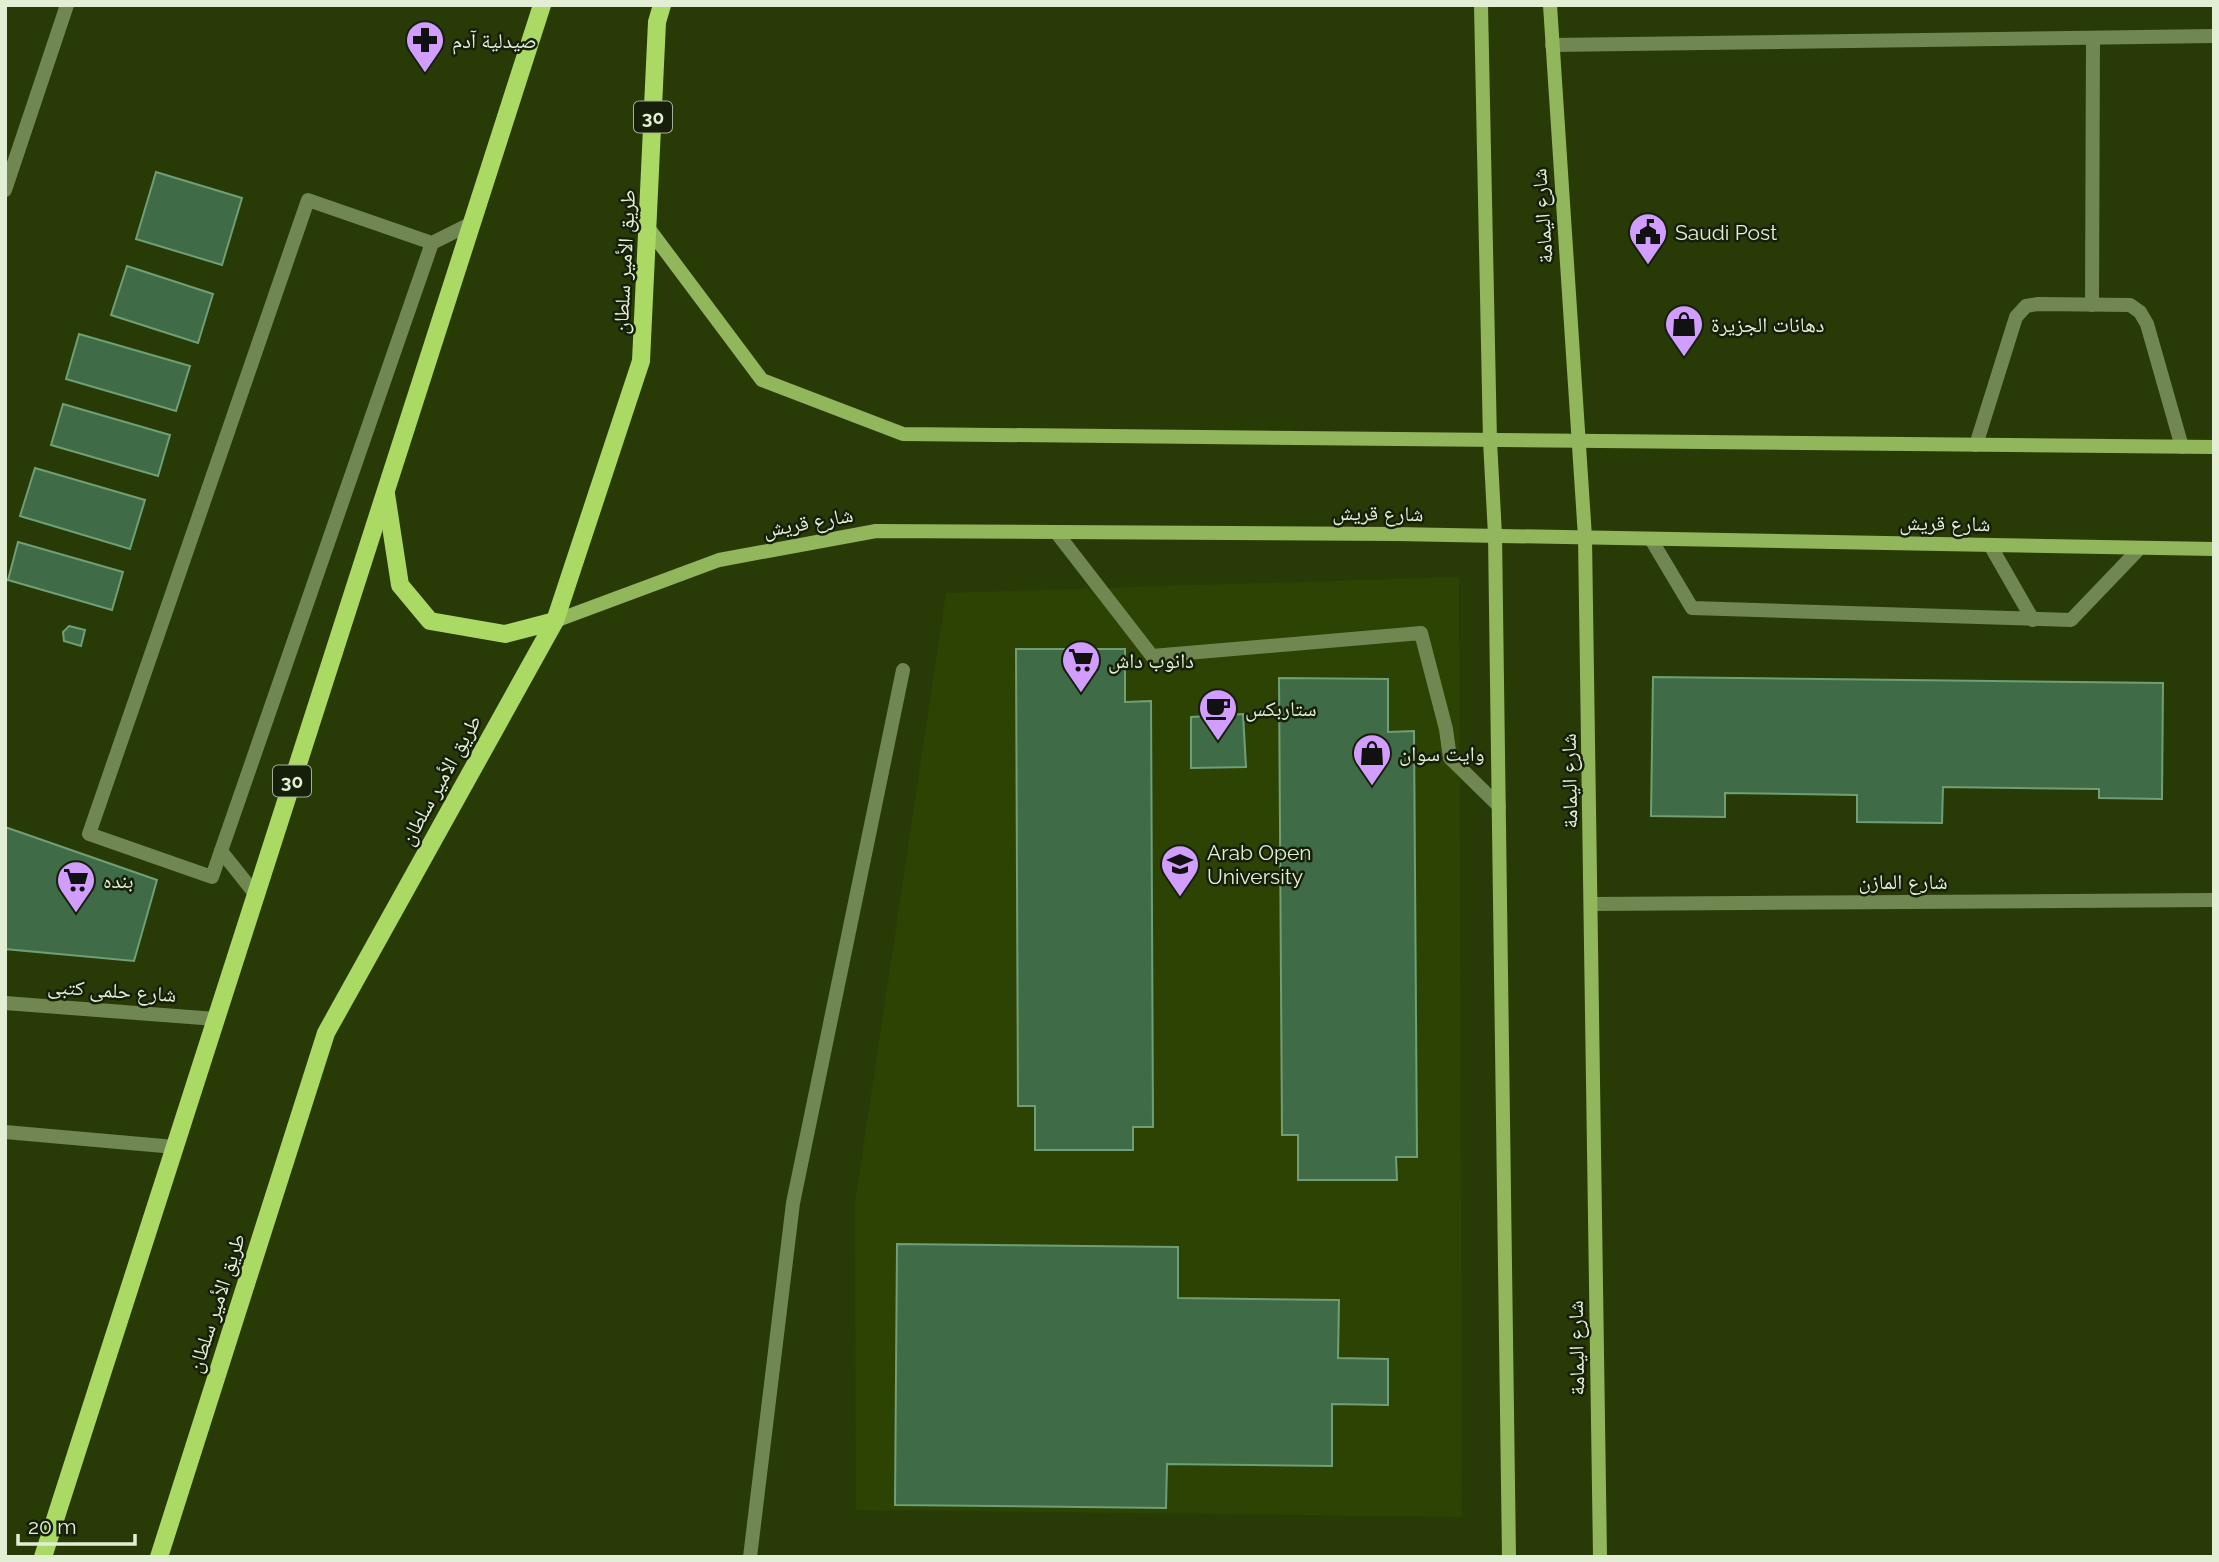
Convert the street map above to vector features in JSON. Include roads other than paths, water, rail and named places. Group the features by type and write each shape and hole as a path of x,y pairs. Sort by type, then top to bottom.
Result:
{"main road":[{"name":"30","path":"43,1557 542,5"},
{"name":"طريق الأمير سلطان","path":"159,1557 326,1033 555,621 641,361 657,22 662,5"},
{"path":"1481,5 1490,441 1495,535 1509,1557"},
{"name":"شارع اليمامة","path":"1550,5 1585,537 1593,904 1600,1557"},
{"path":"649,229 762,380 903,433 2214,447"},
{"path":"386,490 400,585 430,621 505,634 555,621"},
{"name":"شارع قريش","path":"555,621 719,560 876,531 1495,535 1652,541 2214,549"}],"street":[{"path":"5,190 67,5"},
{"path":"1552,45 2214,36"},
{"path":"2092,305 2093,38"},
{"path":"432,243 308,200 89,834 212,877 432,243 472,223"},
{"path":"1976,445 2016,317 2026,306 2038,304 2130,305 2140,312 2147,324 2182,447"},
{"path":"1056,532 1152,656 1421,633 1446,729 1450,758 1499,806"},
{"path":"1652,541 1692,608 2033,620 2071,620 2140,548"},
{"path":"1990,545 2033,620"},
{"path":"750,1557 793,1203 903,670"},
{"path":"221,850 256,895"},
{"name":"شارع المازن","path":"1593,904 2214,900"},
{"name":"شارع حلمى كتبى","path":"5,1003 216,1019"},
{"path":"5,1132 175,1147"}],"place":[{"name":"صيدلية آدم","path":"425,74"},
{"name":"Saudi Post","path":"1648,266"},
{"name":"دهانات الجزيرة","path":"1684,358"},
{"name":"دانوب داش","path":"1081,694"},
{"name":"ستاربكس","path":"1218,742"},
{"name":"وايت سوان","path":"1372,787"},
{"name":"Arab Open University","path":"1180,898"},
{"name":"بنده","path":"76,914"}]}
